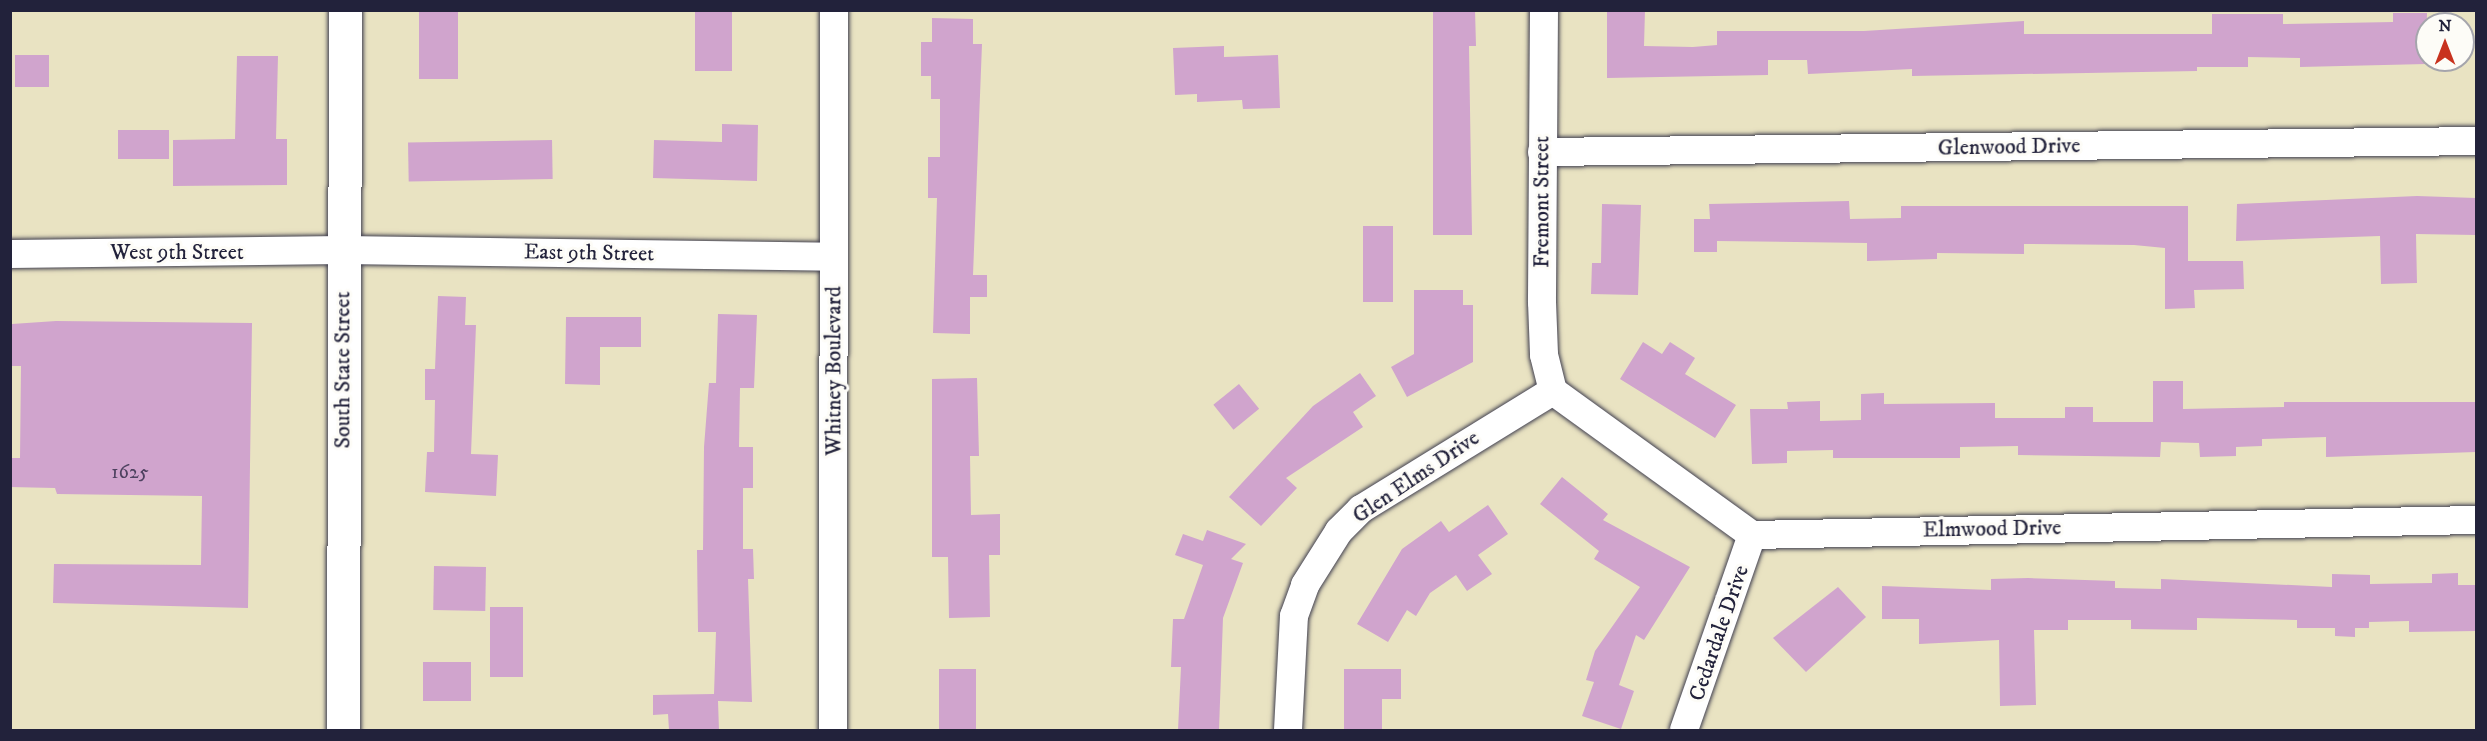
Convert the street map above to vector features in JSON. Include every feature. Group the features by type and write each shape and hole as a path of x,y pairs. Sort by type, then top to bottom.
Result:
{"main road":[{"name":"South State Street","path":"343,730 345,10"}],"street":[{"name":"Whitney Boulevard","path":"833,730 834,10"},
{"name":"Fremont Street","path":"1544,10 1542,152 1544,355 1553,392"},
{"name":"Glenwood Drive","path":"1542,152 2476,141"},
{"name":"West 9th Street","path":"10,254 343,250"},
{"name":"East 9th Street","path":"343,250 834,257"},
{"path":"1553,392 1752,535"},
{"name":"Glen Elms Drive","path":"1288,730 1294,616 1305,585 1339,531 1361,509 1553,392"},
{"name":"Elmwood Drive","path":"1752,535 2476,520"},
{"name":"Cedardale Drive","path":"1684,730 1752,535"}],"building":[{"path":"419,10 458,10 458,79 419,79"},
{"path":"695,10 732,10 732,71 695,71"},
{"path":"1433,10 1475,10 1476,46 1469,46 1472,235 1433,235"},
{"path":"1607,10 1645,10 1644,46 1693,47 1717,45 1717,31 1864,31 2024,21 2024,34 2212,34 2212,14 2283,14 2283,24 2393,22 2393,13 2415,13 2415,64 2300,67 2300,58 2248,57 2248,67 2197,67 2197,71 1912,76 1912,69 1808,74 1807,60 1768,60 1768,75 1607,78"},
{"path":"932,18 973,19 973,44 982,44 973,275 987,275 987,297 970,297 970,334 933,333 937,198 928,198 928,157 940,157 940,99 931,99 931,76 921,76 921,42 932,42"},
{"path":"1224,46 1224,57 1278,55 1280,108 1243,109 1242,100 1197,102 1197,94 1175,95 1173,48"},
{"path":"15,55 49,55 49,87 15,87"},
{"path":"237,56 278,56 276,139 287,139 287,185 173,186 173,140 235,139"},
{"path":"722,124 758,125 757,181 653,178 654,140 722,142"},
{"path":"118,130 169,130 169,159 118,159"},
{"path":"552,140 553,179 409,182 408,143"},
{"path":"2417,196 2476,198 2476,235 2416,234 2417,283 2381,284 2380,236 2236,241 2237,204"},
{"path":"1849,201 1850,219 1901,218 1901,206 2188,206 2188,261 2243,261 2244,289 2194,290 2195,308 2165,309 2165,248 2134,245 2024,244 2024,254 1937,253 1937,259 1867,261 1867,243 1717,241 1717,252 1694,252 1694,219 1710,219 1709,204"},
{"path":"1602,204 1641,205 1638,295 1591,294 1592,263 1601,263"},
{"path":"1363,226 1393,226 1393,302 1363,302"},
{"path":"1414,290 1463,290 1463,305 1473,305 1473,362 1407,397 1391,367 1414,354"},
{"path":"438,296 466,297 465,325 476,325 471,454 498,455 496,496 425,492 427,452 434,452 435,400 425,400 425,369 435,369"},
{"path":"718,314 757,315 754,388 740,388 739,447 753,447 753,488 743,488 743,549 753,549 754,579 748,579 752,702 718,701 719,730 669,730 668,714 653,715 653,695 714,694 716,632 698,632 697,550 703,550 704,447 709,383 716,383"},
{"path":"566,317 641,317 641,347 600,347 600,385 565,384"},
{"path":"56,321 252,323 248,608 53,603 54,564 201,565 202,496 57,494 55,488 10,487 10,458 20,458 21,366 12,366 12,324"},
{"path":"1643,342 1662,354 1670,342 1695,358 1685,374 1736,405 1715,438 1620,379"},
{"path":"1360,373 1376,396 1353,412 1363,427 1286,478 1297,488 1261,526 1229,497 1313,406"},
{"path":"977,378 979,456 970,456 971,515 1000,514 1000,555 989,555 990,617 949,618 948,557 932,557 932,379"},
{"path":"2153,381 2183,381 2183,409 2284,407 2284,402 2476,402 2476,452 2326,457 2326,437 2262,439 2262,446 2236,447 2236,456 2200,457 2199,443 2161,442 2160,457 2018,455 2018,446 1960,447 1960,458 1833,458 1833,450 1787,451 1787,463 1752,464 1750,409 1788,409 1787,402 1820,401 1820,421 1861,420 1861,394 1884,393 1884,404 1995,403 1995,418 2065,418 2065,407 2093,407 2093,422 2153,422"},
{"path":"1239,384 1259,409 1233,430 1213,405"},
{"path":"1562,477 1608,514 1603,520 1690,567 1644,640 1636,635 1619,685 1634,691 1621,729 1582,716 1594,682 1586,680 1595,651 1640,587 1594,559 1599,551 1540,504"},
{"path":"1488,505 1508,534 1478,555 1492,574 1467,591 1456,575 1430,593 1416,616 1407,610 1388,642 1357,624 1402,549 1441,521 1449,532"},
{"path":"1207,530 1246,544 1231,559 1243,563 1223,618 1219,730 1178,730 1181,667 1171,667 1173,619 1184,619 1203,565 1175,555 1183,534 1203,541"},
{"path":"434,566 486,567 485,611 433,610"},
{"path":"2458,573 2458,585 2476,585 2476,631 2409,632 2409,621 2369,622 2369,628 2355,628 2355,637 2335,636 2335,628 2297,628 2297,620 2197,618 2197,630 2131,629 2131,620 2068,620 2068,630 2034,630 2036,705 2000,706 1999,640 1919,644 1919,619 1882,619 1882,586 1991,590 1991,579 2028,578 2115,581 2115,588 2161,589 2161,579 2332,587 2332,574 2370,575 2370,584 2432,583 2432,574"},
{"path":"1838,587 1866,617 1806,672 1773,638"},
{"path":"490,607 523,607 523,677 490,677"},
{"path":"423,662 471,662 471,701 423,701"},
{"path":"939,669 976,669 976,730 939,730"},
{"path":"1344,669 1401,669 1401,699 1382,699 1382,730 1344,730"}]}
